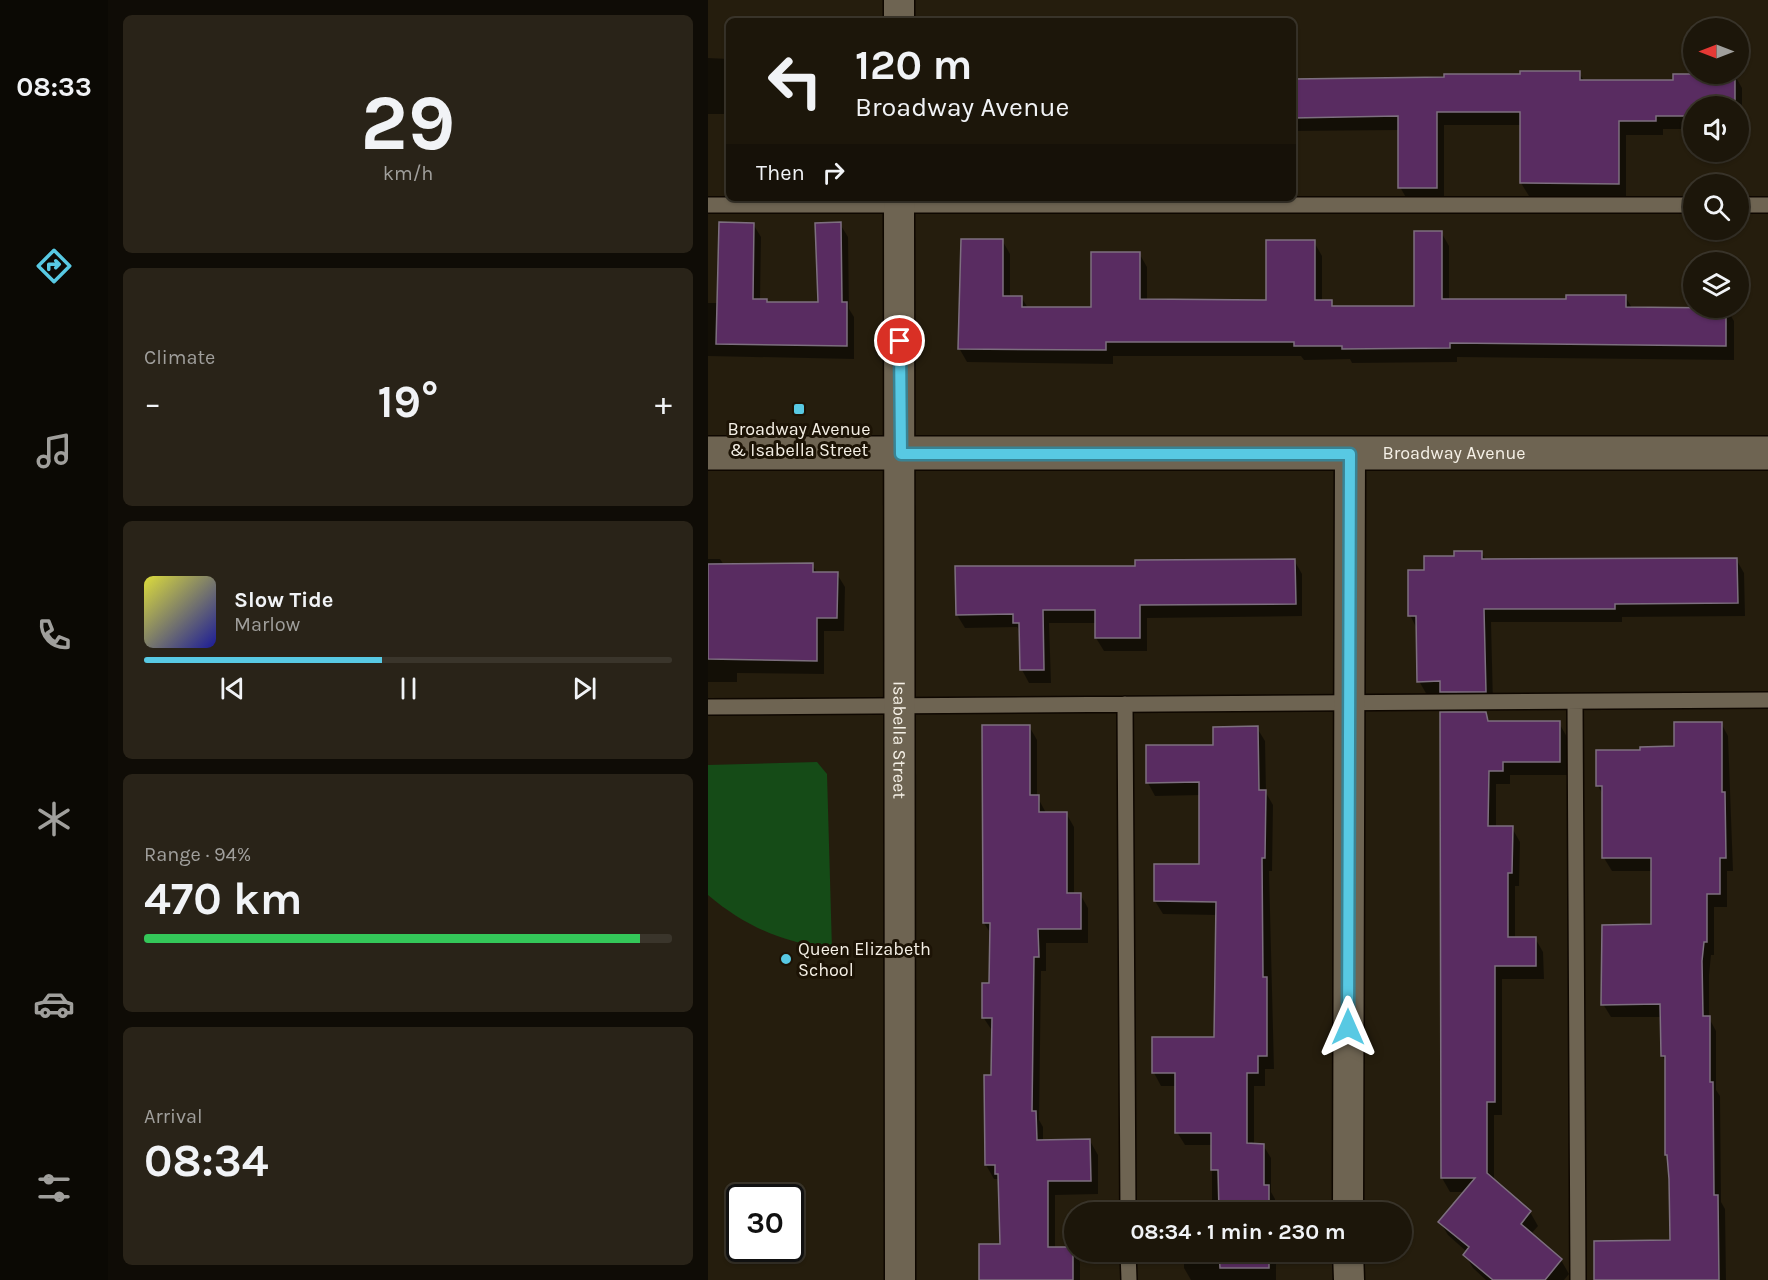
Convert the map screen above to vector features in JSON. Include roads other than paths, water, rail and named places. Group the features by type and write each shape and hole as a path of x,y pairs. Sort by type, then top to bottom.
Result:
{"street":[{"path":"899,0 899,18"},
{"name":"Isabella Street","path":"899,201 900,1280"},
{"name":"Broadway Avenue","path":"708,453 1768,453"},
{"path":"1348,1202 1347,703 1350,454"},
{"path":"1348,1262 1348,1280"}],"lane":[{"path":"708,204 899,201 1683,204"},
{"path":"1749,205 1768,205"},
{"path":"708,707 1768,700"},
{"path":"1575,702 1578,1280"},
{"path":"1125,704 1128,1202"},
{"path":"1128,1262 1128,1280"}],"place":[{"name":"Broadway Avenue & Isabella Street","path":"799,409"},
{"name":"Queen Elizabeth School","path":"786,959"}]}
